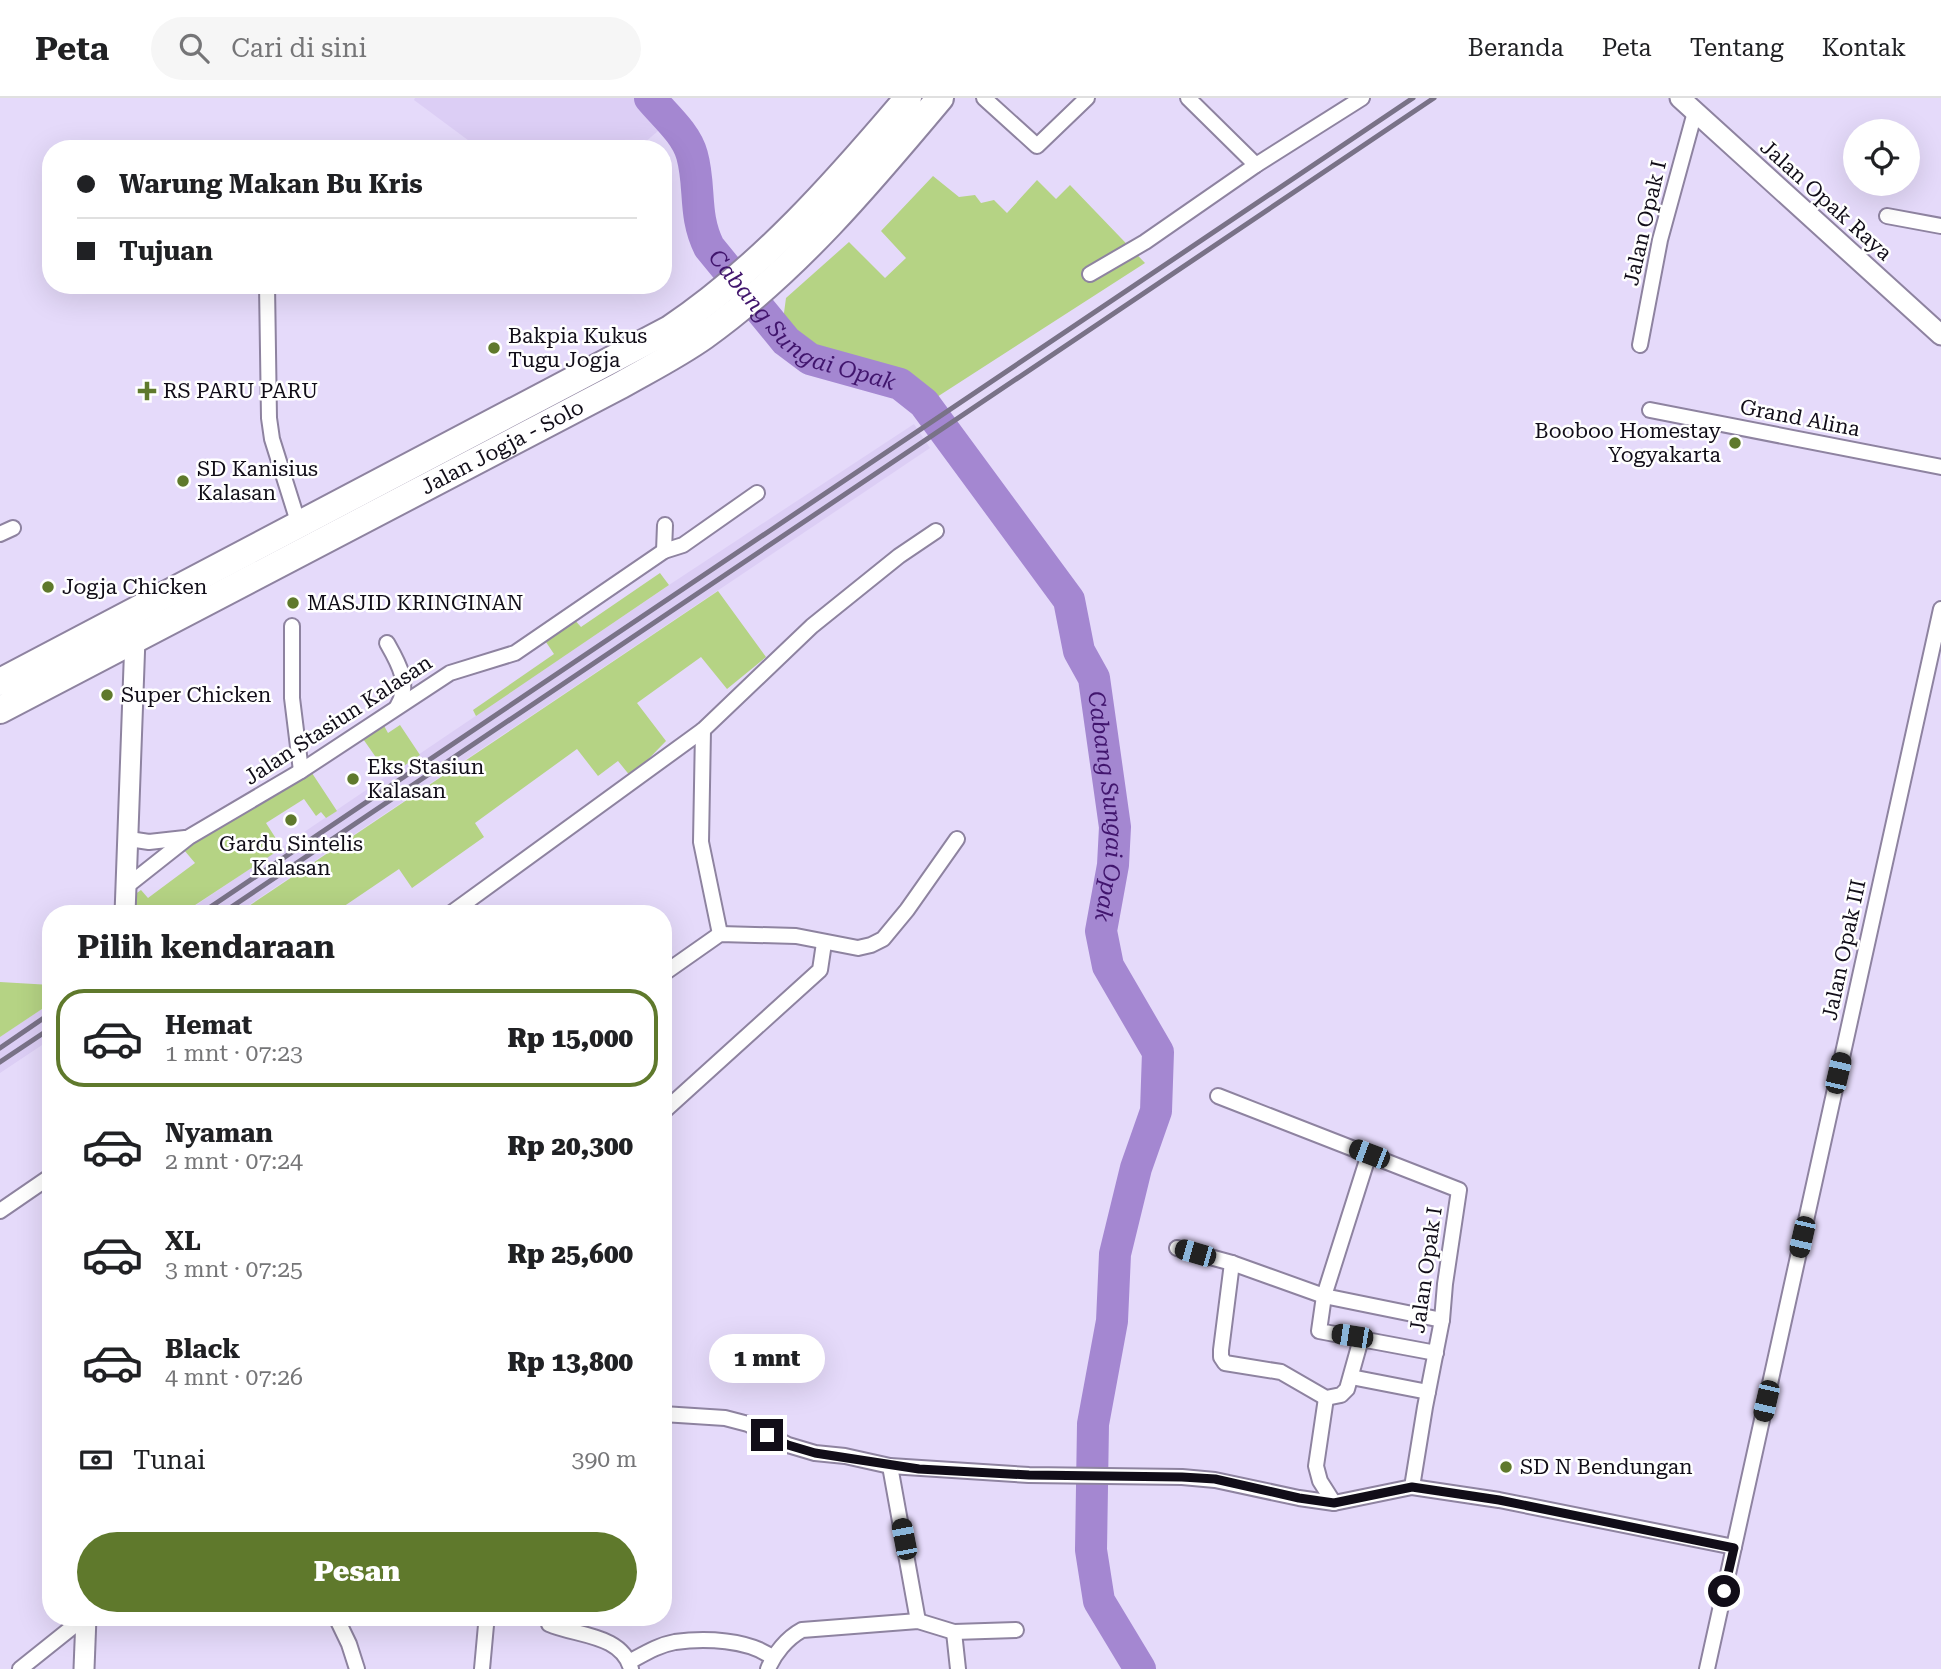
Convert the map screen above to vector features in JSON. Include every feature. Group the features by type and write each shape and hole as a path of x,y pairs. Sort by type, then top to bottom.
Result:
{"highway":[{"name":"Jalan Jogja - Solo","path":"781,256 823,197 908,98"},
{"name":"Jalan Jogja - Solo","path":"0,682 129,627 621,385 671,357 720,308 781,256 849,205 940,98"},
{"name":"Jalan Jogja - Solo","path":"0,710 129,627 299,525 657,337 720,308"}],"street":[{"path":"984,98 1037,146 1087,98"},
{"path":"1188,98 1256,164"},
{"path":"1090,274 1145,242 1256,164 1362,98"},
{"name":"Jalan Opak Raya","path":"1680,98 1941,335"},
{"name":"Jalan Opak I","path":"1640,345 1660,240 1695,112"},
{"path":"1887,216 1941,226"},
{"path":"267,294 269,418 272,439 299,525"},
{"name":"Grand Alina","path":"1650,410 1941,467"},
{"name":"Jalan Stasiun Kalasan","path":"127,886 189,837 301,771 450,673 514,653 664,551 683,545 757,493"},
{"path":"664,551 665,525"},
{"path":"462,905 703,730 812,626 899,556 936,531"},
{"name":"Jalan Opak III","path":"1707,1669 1941,609"},
{"path":"292,626 292,698 301,771"},
{"path":"126,905 129,839 129,627"},
{"path":"387,643 400,665 404,681 404,696 396,708"},
{"path":"703,730 701,842 720,934"},
{"path":"129,839 149,842 189,837"},
{"path":"672,968 720,934 796,936 858,948 871,946 883,939 907,911 957,839"},
{"path":"672,1104 820,970 824,943"},
{"name":"Jalan Opak I","path":"1218,1096 1459,1190 1442,1320 1412,1487"},
{"path":"1369,1154 1324,1296 1319,1331 1436,1353"},
{"path":"0,1212 42,1182"},
{"path":"1177,1248 1232,1263 1324,1296 1442,1320"},
{"path":"1232,1263 1221,1350 1225,1363 1281,1372 1326,1398 1345,1392 1362,1339"},
{"path":"1351,1377 1428,1392"},
{"path":"1326,1398 1316,1466 1320,1481 1334,1503"},
{"path":"672,1415 725,1418 747,1424 788,1445 815,1453 845,1456 890,1466 1088,1477 1215,1479 1334,1503 1412,1487 1499,1500 1734,1548"},
{"path":"890,1466 918,1621"},
{"path":"553,1626 614,1645 622,1651 630,1665 658,1647 675,1642 697,1641 727,1642 752,1647 771,1663 795,1634 802,1630 918,1621 954,1632 1016,1630"},
{"path":"20,1669 74,1626"},
{"path":"84,1669 85,1626"},
{"path":"340,1626 357,1669"},
{"path":"482,1669 486,1626"},
{"path":"954,1632 958,1669"}],"shaded area":[{"path":"644,98 665,125 648,140 468,140 414,100"},
{"path":"914,424 930,448 249,905 196,905 669,585"},
{"path":"42,1009 42,1045 0,1073 0,1037"}],"green space":[{"path":"933,176 959,197 975,195 981,203 994,200 1007,213 1037,180 1056,199 1070,185 1145,263 923,406 916,407 908,404 889,387 842,366 802,341 791,338 782,328 786,298 849,242 885,278 906,258 881,231"},
{"path":"660,573 669,585 476,716 473,710 554,654 544,639 573,618 581,627"},
{"path":"718,591 766,657 727,689 701,657 637,703 666,741 631,777 618,761 598,776 577,749 475,823 484,837 412,888 399,869 346,905 250,905"},
{"path":"382,722 388,733 400,725 420,755 389,776 361,736"},
{"path":"310,770 337,811 326,818 321,812 316,816 304,799 266,823 282,848 195,905 133,905 134,895 141,890 148,898 195,863 184,850"},
{"path":"0,982 42,984 42,1009 0,1037"}],"waterway":[{"name":"Cabang Sungai Opak","path":"650,98 680,132 689,147 695,167 701,224 709,247 786,341 810,359 900,384 924,403 1069,600 1079,651 1094,678 1115,827 1113,865 1101,931 1108,966 1158,1052 1156,1111 1136,1168 1115,1254 1112,1321 1093,1424 1091,1550 1099,1601 1140,1669"}],"railway":[{"path":"213,905 1413,98"},
{"path":"234,905 1434,98"},
{"path":"0,1048 42,1019"},
{"path":"0,1062 42,1034"}],"place":[{"name":"Bakpia Kukus Tugu Jogja","path":"494,348"},
{"name":"RS PARU PARU","path":"147,391"},
{"name":"Booboo Homestay Yogyakarta","path":"1735,443"},
{"name":"SD Kanisius Kalasan","path":"183,481"},
{"name":"Jogja Chicken","path":"48,587"},
{"name":"MASJID KRINGINAN","path":"293,603"},
{"name":"Super Chicken","path":"107,695"},
{"name":"Eks Stasiun Kalasan","path":"353,779"},
{"name":"Gardu Sintelis Kalasan","path":"291,820"},
{"name":"SD N Bendungan","path":"1506,1467"}],"route":[{"path":"767,1435 815,1453 919,1469 1088,1477 1215,1479 1334,1503 1396,1488 1412,1487 1499,1500 1734,1548 1724,1591"}]}
